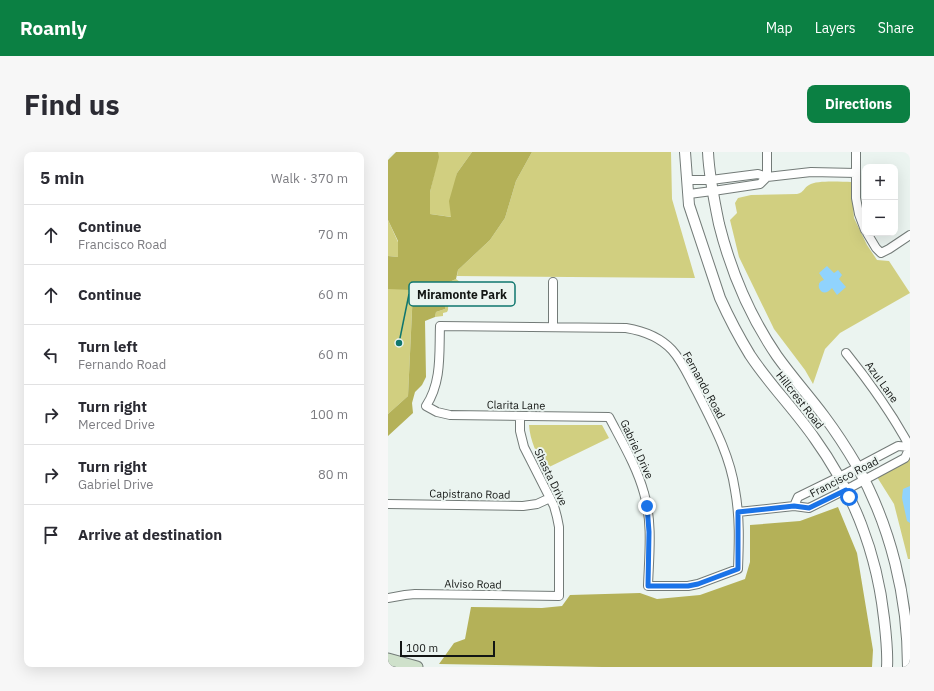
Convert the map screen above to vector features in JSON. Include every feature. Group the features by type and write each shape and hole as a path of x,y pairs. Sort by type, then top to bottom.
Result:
{"main road":[{"path":"388,659 417,667"}],"street":[{"name":"Hillcrest Road","path":"685,152 690,205 720,298 735,330 760,368 816,439 846,490 863,530 877,578 885,622 887,667"},
{"name":"Hillcrest Road","path":"708,152 712,191 716,211 727,255 739,286 753,315 777,356 844,444 858,467 881,520 897,571 906,622 908,667"},
{"path":"688,194 760,184 767,178 767,152"},
{"path":"856,152 856,198 862,222"},
{"path":"687,180 711,180 758,174 767,178 811,172 856,172"},
{"path":"869,236 881,253 910,235"},
{"path":"553,282 553,327"},
{"name":"Fernando Road","path":"426,406 435,389 438,376 440,326 621,328 632,329 653,336 669,347 683,365 722,443 732,472 738,512 738,569"},
{"name":"Azul Lane","path":"846,353 882,400 910,447"},
{"name":"Clarita Lane","path":"426,406 445,415 609,417"},
{"name":"Shasta Drive","path":"520,416 520,431 524,447 556,512 559,527 559,596"},
{"name":"Gabriel Drive","path":"609,417 638,476 645,495 649,520 648,586 688,586 698,584 738,569"},
{"name":"Francisco Road","path":"898,446 910,447 905,458 846,490 809,508 794,506 798,497 898,446"},
{"name":"Capistrano Road","path":"388,504 523,506 537,504 550,498"},
{"path":"738,512 794,506"},
{"name":"Alviso Road","path":"388,598 415,594 559,596"}],"shaded area":[{"path":"396,152 438,152 439,157 430,192 430,214 451,217 449,201 457,173 472,152 532,152 516,181 505,218 490,240 458,270 456,279 445,284 445,309 436,312 435,317 425,321 426,377 422,385 415,392 412,403 413,413 388,436 388,414 408,396 413,290 388,289 388,256 398,257 398,241 388,220 388,160"},
{"path":"438,152 472,152 457,173 452,217 430,214 430,192"},
{"path":"532,152 671,152 672,199 695,278 457,276 458,270 490,240 505,218 516,181"},
{"path":"851,182 854,218 862,236 877,260 889,261 910,293 840,333 825,349 813,384 805,370 774,329 739,257 730,220 737,213 735,203 738,198 751,195 797,194 813,183"},
{"path":"388,220 398,242 398,257 388,256"},
{"path":"456,279 460,282 449,287 447,312 443,313 443,316 435,317 436,312 445,309 445,284"},
{"path":"388,289 413,289 408,396 388,414"},
{"path":"529,425 602,425 609,438 545,469 532,442"},
{"path":"910,457 910,559 908,559 894,504 877,477"},
{"path":"838,507 857,553 873,650 872,667 602,667 439,664 454,643 465,639 471,607 542,608 562,606 570,595 640,593 657,599 700,595 745,579 750,562 750,525 800,521"}],"water":[{"path":"827,266 834,273 838,270 842,275 839,279 846,287 837,295 832,288 829,291 822,292 819,288 820,282 824,280 819,273"},
{"path":"910,486 910,523 907,521 902,498 903,489"}],"place":[{"name":"Miramonte Park","path":"399,343"}],"route":[{"path":"647,506 649,520 648,586 688,586 698,584 738,569 738,512 794,506 809,508 846,490 849,497"}]}
